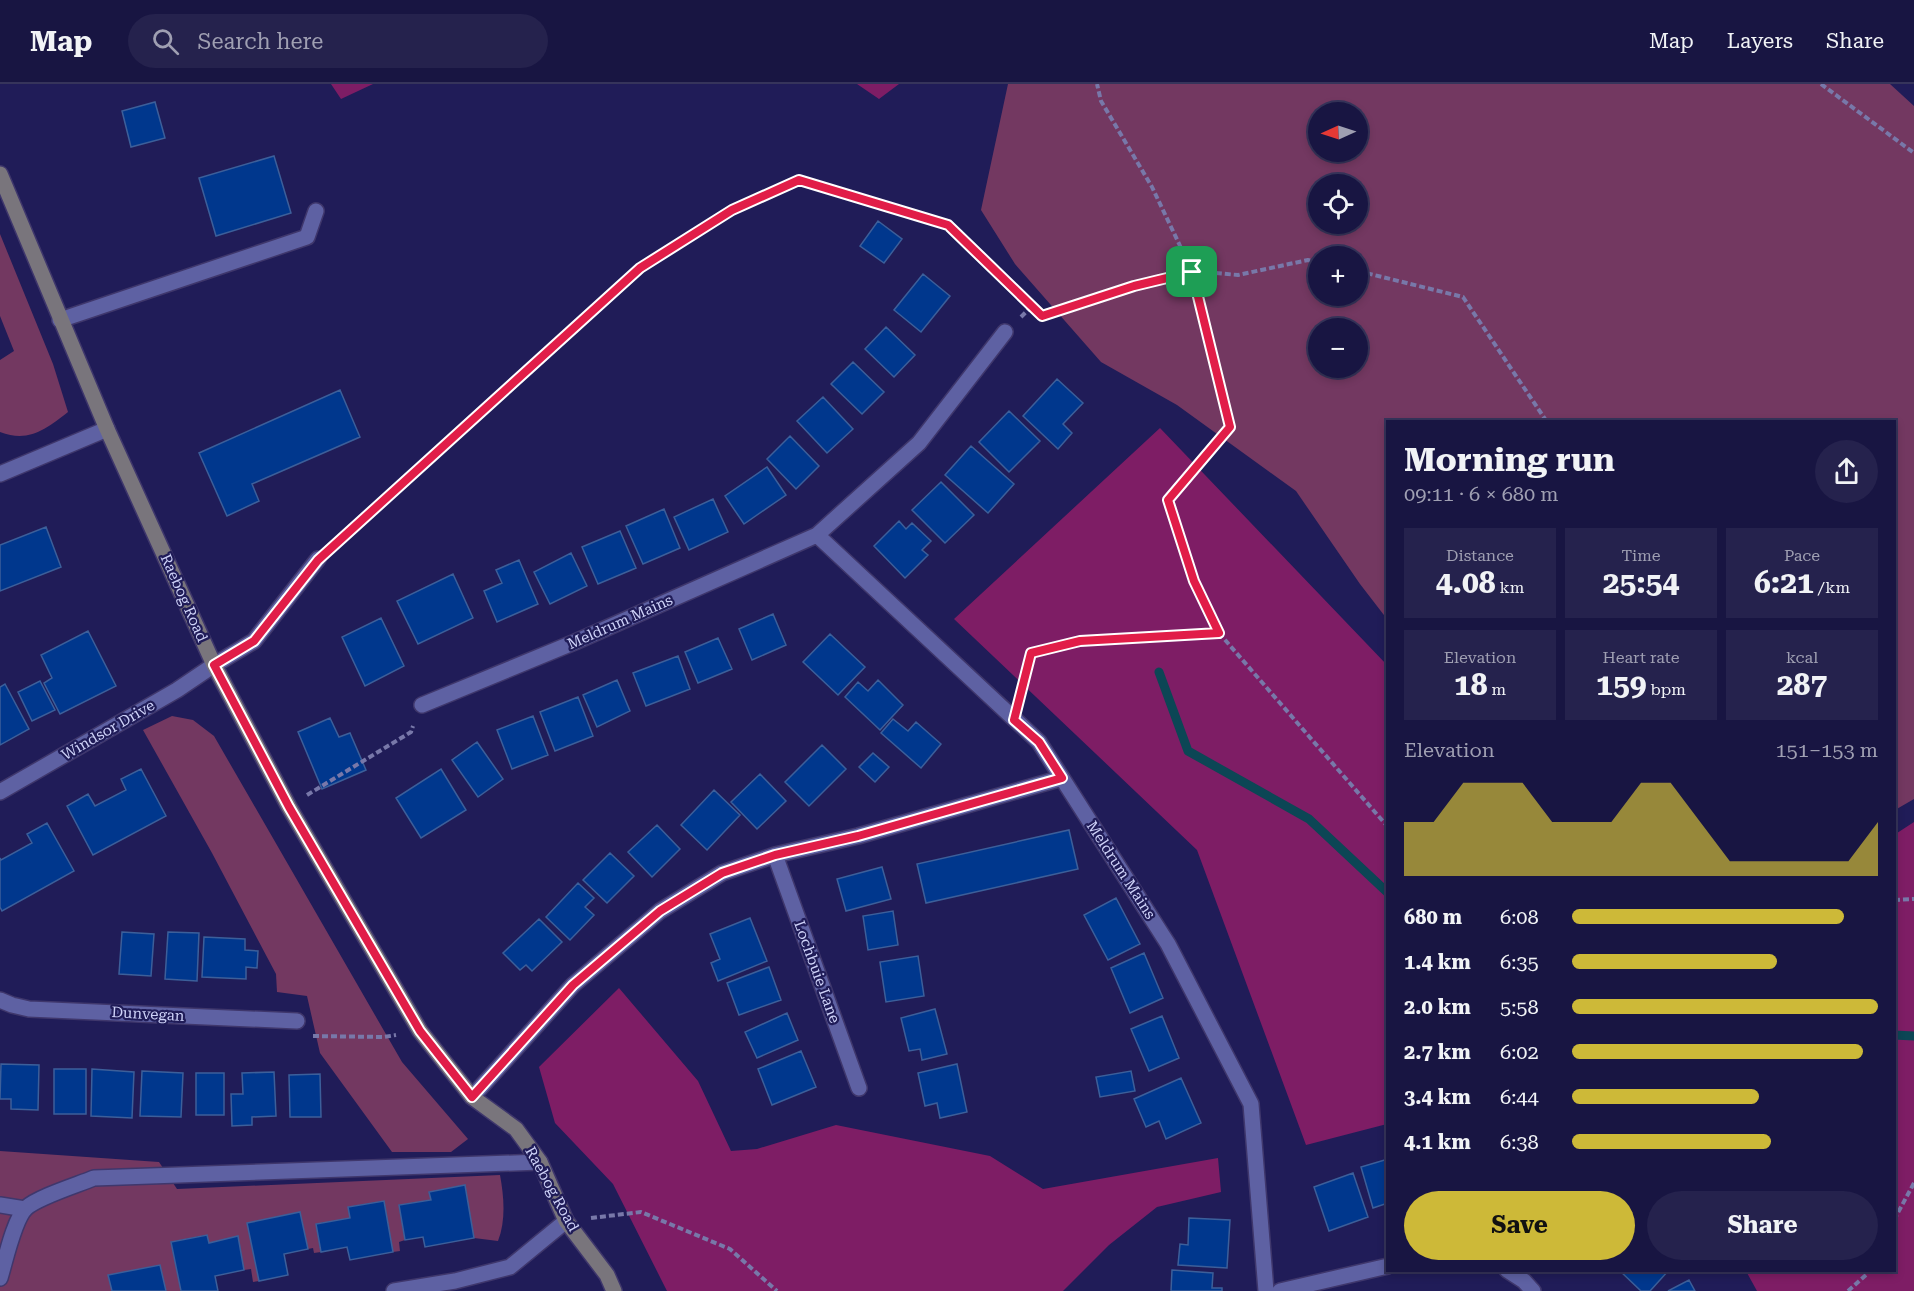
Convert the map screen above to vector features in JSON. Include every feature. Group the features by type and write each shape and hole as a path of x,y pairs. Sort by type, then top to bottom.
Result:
{"main road":[{"name":"Raebog Road","path":"0,174 107,429 214,665 289,807 420,1031 472,1097 516,1129 540,1162 566,1221 607,1275 614,1291"}],"street":[{"path":"60,320 307,237 316,211"},
{"name":"Meldrum Mains","path":"422,705 575,642 817,535 919,443 1005,332"},
{"path":"0,474 107,429"},
{"name":"Meldrum Mains","path":"817,535 1039,742 1168,944 1251,1104 1266,1291"},
{"name":"Windsor Drive","path":"0,792 177,690 254,641 318,560"},
{"path":"472,1097 573,985 660,911 722,873 775,855 858,836 1062,778"},
{"name":"Lochbuie Lane","path":"775,855 858,1088"},
{"name":"Dunvegan","path":"0,1000 29,1009 297,1022"},
{"path":"0,1278 15,1229 25,1209 42,1199 94,1178 540,1162"},
{"path":"0,1205 25,1209"},
{"path":"394,1291 455,1281 510,1267 566,1221"},
{"path":"1280,1291 1386,1266"},
{"path":"1511,1272 1533,1291"}],"path":[{"path":"1097,84 1101,100 1152,187 1192,272 1230,427 1168,500 1194,581 1219,633 1386,825"},
{"path":"1821,84 1914,153"},
{"path":"318,560 640,268 732,210 799,180 948,225 1042,316 1134,286 1192,272 1238,275 1308,260"},
{"path":"1368,274 1463,297 1546,420"},
{"path":"1014,720 1031,653 1080,641 1219,633"},
{"path":"289,807 411,732 422,705"},
{"path":"1896,900 1914,899"},
{"path":"297,1022 306,1036 384,1037 420,1031"},
{"path":"1896,1217 1914,1183"},
{"path":"566,1221 641,1212 730,1249 777,1291"},
{"path":"1848,1291 1867,1272"}],"shaded area":[{"path":"331,84 373,84 341,99"},
{"path":"857,84 899,84 879,99"},
{"path":"1008,84 1890,84 1914,106 1914,799 1896,809 1896,420 1386,420 1386,618 1296,491 1177,405 1101,362 1015,264 981,210"},
{"path":"0,234 53,364 68,412 44,429 20,436 0,432 0,360 14,351 0,316"},
{"path":"1160,428 1386,664 1386,1124 1306,1145 1197,850 954,619"},
{"path":"172,716 193,720 214,736 402,1062 468,1139 451,1152 392,1152 320,1053 307,996 277,992 276,974 143,730"},
{"path":"1914,822 1914,1291 1757,1291 1747,1272 1896,1272 1896,834"},
{"path":"619,988 698,1081 731,1151 757,1149 836,1125 990,1156 1043,1189 1218,1158 1221,1192 1157,1207 1109,1245 1063,1291 667,1291 613,1184 555,1123 539,1067"},
{"path":"0,1151 159,1162 177,1189 500,1175 503,1200 502,1225 498,1241 474,1238 464,1185 430,1192 431,1200 399,1205 405,1240 399,1242 400,1251 393,1252 384,1201 349,1207 350,1218 316,1224 321,1252 314,1253 313,1248 308,1249 300,1212 248,1223 259,1281 253,1282 251,1269 244,1270 238,1237 209,1243 206,1235 171,1242 181,1291 166,1291 160,1265 108,1276 112,1291 0,1291"}],"building":[{"path":"155,102 165,138 131,147 122,111"},
{"path":"274,156 291,213 216,236 199,178"},
{"path":"878,221 902,239 884,263 860,246"},
{"path":"923,274 950,296 921,332 894,310"},
{"path":"886,327 915,355 894,377 865,349"},
{"path":"853,362 884,392 862,414 831,384"},
{"path":"1057,379 1083,403 1063,424 1072,433 1058,449 1023,416"},
{"path":"340,390 360,437 252,484 259,501 227,516 199,453"},
{"path":"823,397 853,429 827,453 797,421"},
{"path":"1009,411 1040,441 1009,472 979,442"},
{"path":"790,436 819,466 796,489 767,459"},
{"path":"971,446 1014,484 988,513 945,475"},
{"path":"767,467 786,495 744,524 725,496"},
{"path":"941,482 974,515 945,543 912,510"},
{"path":"713,499 728,532 689,550 674,517"},
{"path":"664,509 680,548 643,564 626,526"},
{"path":"899,521 906,529 912,523 931,541 922,550 928,555 905,578 874,546"},
{"path":"46,527 61,567 0,591 0,545"},
{"path":"620,531 636,568 598,584 582,547"},
{"path":"571,553 587,586 550,604 534,572"},
{"path":"519,560 538,604 497,622 484,591 502,583 496,570"},
{"path":"453,574 473,618 418,644 397,601"},
{"path":"773,614 786,645 752,660 739,629"},
{"path":"381,618 404,666 365,686 342,637"},
{"path":"88,631 116,686 60,714 44,683 52,678 41,655"},
{"path":"830,634 865,667 838,695 803,662"},
{"path":"718,638 732,669 698,683 685,652"},
{"path":"678,656 690,689 646,706 633,673"},
{"path":"617,680 630,711 597,727 583,695"},
{"path":"878,680 903,705 880,730 845,697 858,682 868,691"},
{"path":"40,681 55,710 32,721 18,692"},
{"path":"5,684 29,729 0,745 0,687"},
{"path":"578,697 593,736 555,751 540,712"},
{"path":"533,716 548,755 512,769 497,730"},
{"path":"330,718 339,737 350,733 366,770 322,789 298,732"},
{"path":"893,719 908,731 916,722 941,744 921,768 881,733"},
{"path":"477,742 503,779 478,797 452,760"},
{"path":"822,745 846,769 809,806 785,782"},
{"path":"873,753 889,767 875,782 859,767"},
{"path":"141,769 166,816 93,855 67,806 88,794 95,806 126,790 121,779"},
{"path":"441,769 466,810 421,838 396,798"},
{"path":"760,774 786,801 757,829 731,802"},
{"path":"714,790 740,815 707,850 681,825"},
{"path":"47,823 74,871 2,911 0,907 0,858 1,860 32,843 27,834"},
{"path":"657,825 680,849 652,877 628,852"},
{"path":"1069,830 1078,869 926,903 917,864"},
{"path":"610,853 634,876 607,903 583,880"},
{"path":"882,867 891,899 846,911 837,879"},
{"path":"578,883 594,898 585,907 594,915 570,940 546,917"},
{"path":"1116,898 1140,944 1108,960 1084,915"},
{"path":"893,911 898,945 868,950 863,916"},
{"path":"750,918 767,961 718,981 711,963 720,959 710,934"},
{"path":"539,919 562,942 532,971 526,965 520,970 503,953"},
{"path":"122,932 154,934 151,976 119,974"},
{"path":"168,932 199,933 197,981 165,979"},
{"path":"204,937 245,939 245,950 258,951 257,968 246,967 246,979 202,977"},
{"path":"1144,953 1163,998 1130,1013 1111,968"},
{"path":"918,956 924,996 886,1002 880,962"},
{"path":"769,967 781,1000 739,1015 727,983"},
{"path":"935,1009 947,1054 922,1060 920,1049 909,1051 901,1018"},
{"path":"787,1013 798,1040 757,1058 745,1032"},
{"path":"1162,1016 1179,1058 1149,1071 1131,1029"},
{"path":"801,1051 816,1087 772,1105 758,1069"},
{"path":"1,1064 39,1065 38,1110 11,1109 11,1099 0,1099"},
{"path":"957,1064 967,1112 940,1118 937,1103 925,1106 918,1073"},
{"path":"54,1069 86,1069 86,1114 54,1114"},
{"path":"92,1069 134,1072 132,1118 91,1116"},
{"path":"142,1071 183,1073 181,1117 140,1116"},
{"path":"1131,1071 1135,1091 1100,1097 1096,1077"},
{"path":"274,1072 276,1116 252,1117 252,1125 232,1126 231,1094 243,1094 242,1073"},
{"path":"196,1073 224,1073 224,1115 196,1115"},
{"path":"320,1074 321,1117 290,1117 289,1075"},
{"path":"1181,1078 1201,1123 1166,1139 1159,1121 1146,1127 1134,1099"},
{"path":"1386,1160 1386,1204 1373,1208 1361,1167"},
{"path":"1353,1173 1368,1217 1329,1231 1314,1187"},
{"path":"465,1185 474,1238 425,1247 423,1237 405,1240 399,1205 431,1200 429,1192"},
{"path":"384,1201 393,1252 350,1260 347,1247 321,1252 316,1224 350,1218 348,1207"},
{"path":"300,1212 308,1249 284,1254 288,1275 259,1281 247,1223"},
{"path":"1189,1218 1230,1220 1227,1268 1178,1265 1180,1244 1188,1245"},
{"path":"207,1235 209,1243 238,1236 244,1270 215,1276 218,1291 181,1291 171,1242"},
{"path":"160,1265 166,1291 112,1291 108,1275"},
{"path":"1172,1270 1213,1273 1212,1288 1222,1288 1222,1291 1171,1291"},
{"path":"1621,1272 1667,1272 1650,1291 1641,1291"},
{"path":"1689,1280 1695,1291 1668,1291"}],"waterway":[{"path":"1159,672 1188,751 1309,819 1386,891"},
{"path":"1896,1035 1914,1036"}],"route":[{"path":"799,180 948,225 1042,316 1134,286 1192,272 1230,427 1168,500 1194,581 1219,633 1080,641 1031,653 1014,720 1039,742 1062,778 858,836 775,855 722,873 660,911 573,985 472,1097 420,1031 289,807 214,665 254,641 318,560 640,268 732,210 799,180"}]}
